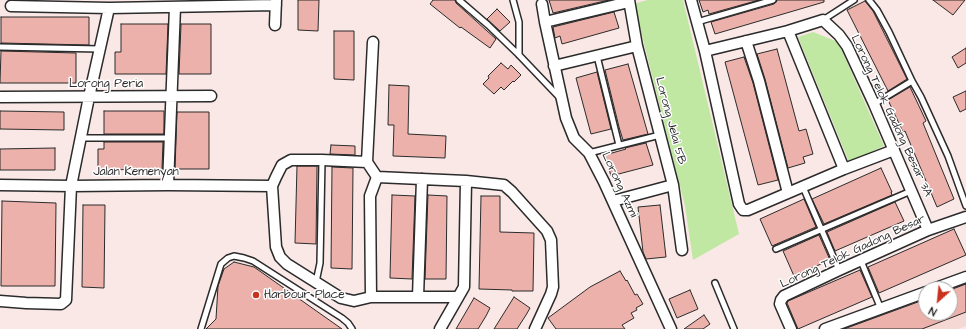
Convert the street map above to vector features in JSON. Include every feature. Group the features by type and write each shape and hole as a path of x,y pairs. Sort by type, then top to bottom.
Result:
{"street":[{"path":"691,0 705,51 739,204 743,210 748,210 844,169 894,150"},
{"path":"545,22 629,1"},
{"name":"Lorong Jelai 5B","path":"629,1 637,46 674,185 682,250"},
{"path":"11,6 109,8 172,4 276,3 275,25"},
{"path":"168,185 172,4"},
{"name":"Lorong Azmi","path":"542,4 566,118 574,138 589,153 604,182 671,329"},
{"path":"0,301 61,304 66,300 71,186 80,138 109,8"},
{"path":"705,51 824,20"},
{"name":"Lorong Telok Gadong Besar 3A","path":"824,20 839,35 847,46 874,104 928,230"},
{"path":"788,30 844,169"},
{"path":"746,41 788,193"},
{"path":"372,42 367,162 377,177"},
{"path":"554,66 637,46"},
{"name":"Lorong Peria","path":"0,98 212,96"},
{"path":"367,162 291,160 282,165 272,186 276,247 280,257 287,264 315,282 347,300 354,301 371,297 458,297"},
{"path":"377,177 466,181 504,185 512,192 547,231 551,240 553,287 535,329"},
{"path":"371,297 370,196 377,177"},
{"path":"418,297 422,179"},
{"path":"440,329 464,287 466,181"},
{"name":"Jalan Kemenyan","path":"0,185 272,186"},
{"path":"613,201 674,185"},
{"name":"Lorong Telok Gadong Besar","path":"790,329 780,304 784,296 928,230 966,217"},
{"path":"955,281 966,277"},
{"path":"825,329 845,326 881,309 918,295"}],"lane":[{"path":"459,0 519,55 562,101"},
{"path":"513,0 519,22 519,55"},
{"path":"697,22 773,0"},
{"path":"824,20 854,0"},
{"path":"869,0 877,10 889,32 921,97 948,156 966,206"},
{"path":"0,47 100,49"},
{"path":"597,56 619,145"},
{"path":"874,104 912,81"},
{"path":"589,153 660,135"},
{"path":"80,138 170,138"},
{"path":"315,282 320,263 322,160"},
{"path":"803,187 839,270"},
{"path":"776,249 911,191"},
{"path":"201,329 221,264 228,258 234,256 253,261 342,318 352,329"},
{"path":"861,261 881,309"},
{"path":"716,283 734,329"}],"shaded area":[{"path":"966,280 966,326 958,329 832,329 918,297 918,321 958,321 958,283"}],"green space":[{"path":"647,0 683,0 739,234 693,260 685,206 634,4"},
{"path":"813,32 838,42 884,146 849,162 798,37"}],"building":[{"path":"298,0 319,0 318,31 298,30"},
{"path":"433,0 455,0 456,3 496,39 490,48 461,27 460,28 430,4"},
{"path":"549,0 609,0 553,13"},
{"path":"699,0 759,0 709,14 708,10 703,12"},
{"path":"777,0 824,0 824,2 715,34 711,22 774,4"},
{"path":"933,0 965,0 953,15"},
{"path":"865,1 873,11 907,79 888,91 847,10"},
{"path":"497,9 510,22 500,31 487,19"},
{"path":"614,12 619,28 562,44 560,36 555,38 553,27"},
{"path":"1,17 89,17 89,45 1,43"},
{"path":"121,24 168,24 166,74 115,74 115,52 121,52"},
{"path":"181,24 211,24 211,74 179,74"},
{"path":"334,31 354,31 354,80 334,79"},
{"path":"966,48 966,63 958,68 952,57"},
{"path":"777,49 799,131 806,129 813,154 803,157 805,163 788,168 757,54"},
{"path":"1,51 76,53 76,83 0,83"},
{"path":"744,57 753,83 778,180 758,185 725,62"},
{"path":"501,63 508,69 511,65 521,75 504,90 501,87 494,94 483,84 489,78 488,76"},
{"path":"628,64 648,134 623,140 605,70"},
{"path":"597,72 611,129 591,134 576,78"},
{"path":"389,85 409,86 408,134 446,136 445,158 393,156 394,125 388,125"},
{"path":"910,87 926,121 923,123 954,199 937,207 905,131 903,132 888,100"},
{"path":"966,91 966,109 960,112 953,97"},
{"path":"0,111 64,112 64,130 0,129"},
{"path":"104,111 164,111 164,134 104,134"},
{"path":"177,112 209,112 209,169 175,169"},
{"path":"104,142 163,142 162,169 98,170 98,149 104,149"},
{"path":"646,143 653,165 611,176 605,155"},
{"path":"331,145 355,146 355,155 330,154"},
{"path":"55,148 55,170 0,170 0,149"},
{"path":"297,166 317,166 316,244 295,243"},
{"path":"332,167 353,168 352,269 331,268"},
{"path":"881,168 892,195 824,224 812,199"},
{"path":"392,195 415,196 412,279 390,278"},
{"path":"428,195 447,196 446,279 425,279"},
{"path":"481,196 500,196 500,232 534,233 533,291 479,289"},
{"path":"804,199 816,227 772,246 760,219"},
{"path":"2,201 56,203 55,286 1,286"},
{"path":"895,202 904,221 835,251 827,232"},
{"path":"83,205 105,205 104,288 82,287"},
{"path":"660,205 666,257 646,259 643,252 638,207"},
{"path":"954,229 966,255 879,293 868,267"},
{"path":"819,235 830,260 794,276 783,251"},
{"name":"Harbour Place","path":"234,262 254,267 342,329 206,329 216,319 218,286 224,269"},
{"path":"860,270 872,297 798,329 787,303 788,301"},
{"path":"620,271 635,295 637,294 643,304 631,313 634,318 622,325 625,329 556,329 548,318 590,287"},
{"path":"966,284 966,312 958,315 958,287"},
{"path":"690,290 698,309 677,318 669,299"},
{"path":"514,297 530,308 526,315 517,329 494,329"},
{"path":"474,298 490,308 486,316 478,329 456,329"},
{"path":"918,302 918,321 943,321 922,329 844,329"},
{"path":"704,315 710,324 703,329 684,329"}],"place":[{"name":"Harbour Place","path":"256,295"}]}
